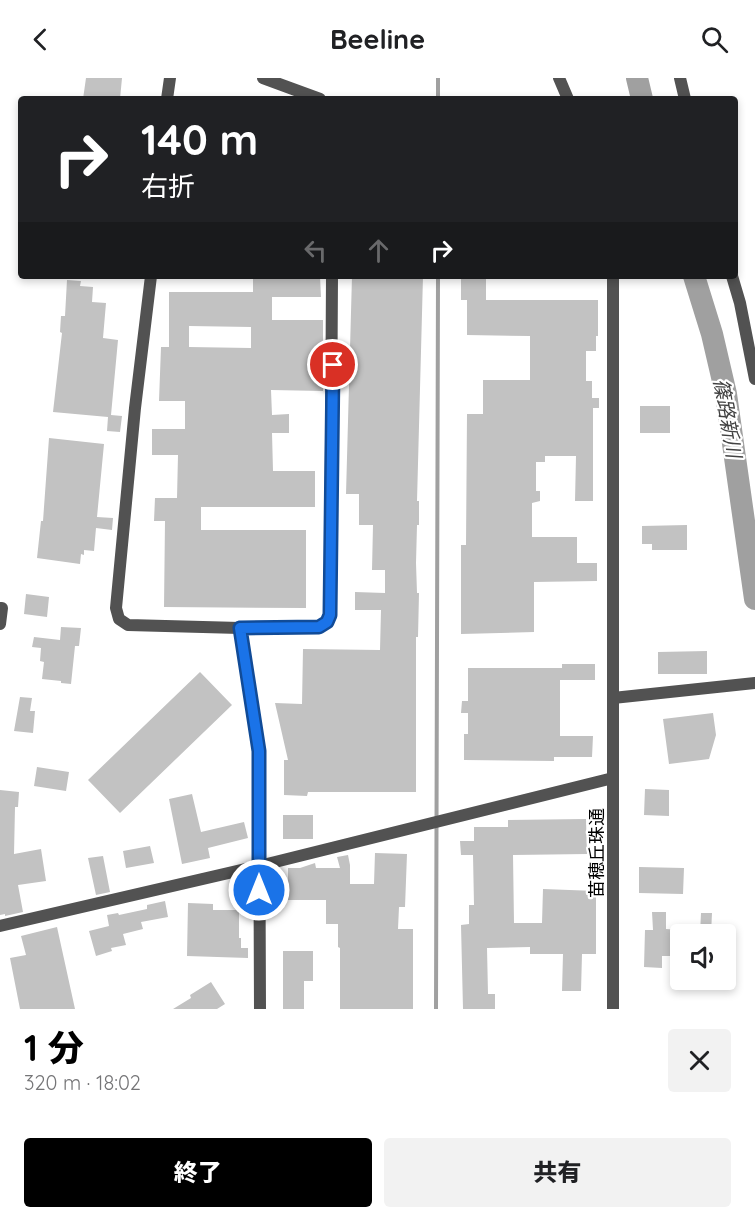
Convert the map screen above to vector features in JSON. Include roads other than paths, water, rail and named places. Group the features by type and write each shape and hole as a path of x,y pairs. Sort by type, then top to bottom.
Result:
{"street":[{"path":"168,96 170,78"},
{"path":"263,78 312,96"},
{"path":"559,78 567,96"},
{"path":"680,78 684,96"},
{"path":"151,279 133,419 116,608 119,619 128,625 240,628 319,627 327,622 330,615 332,279"},
{"name":"苗穂丘珠通","path":"613,279 613,1009"},
{"path":"733,279 755,379"},
{"path":"0,608 2,608 0,624"},
{"path":"240,628 259,751 260,1009"},
{"path":"613,698 755,683"},
{"path":"0,926 259,866 613,778"}],"waterway":[{"path":"438,78 438,96"},
{"name":"篠路新川","path":"637,78 641,96"},
{"path":"436,1009 438,279"},
{"name":"篠路新川","path":"695,279 712,334 726,394 755,599"}]}
